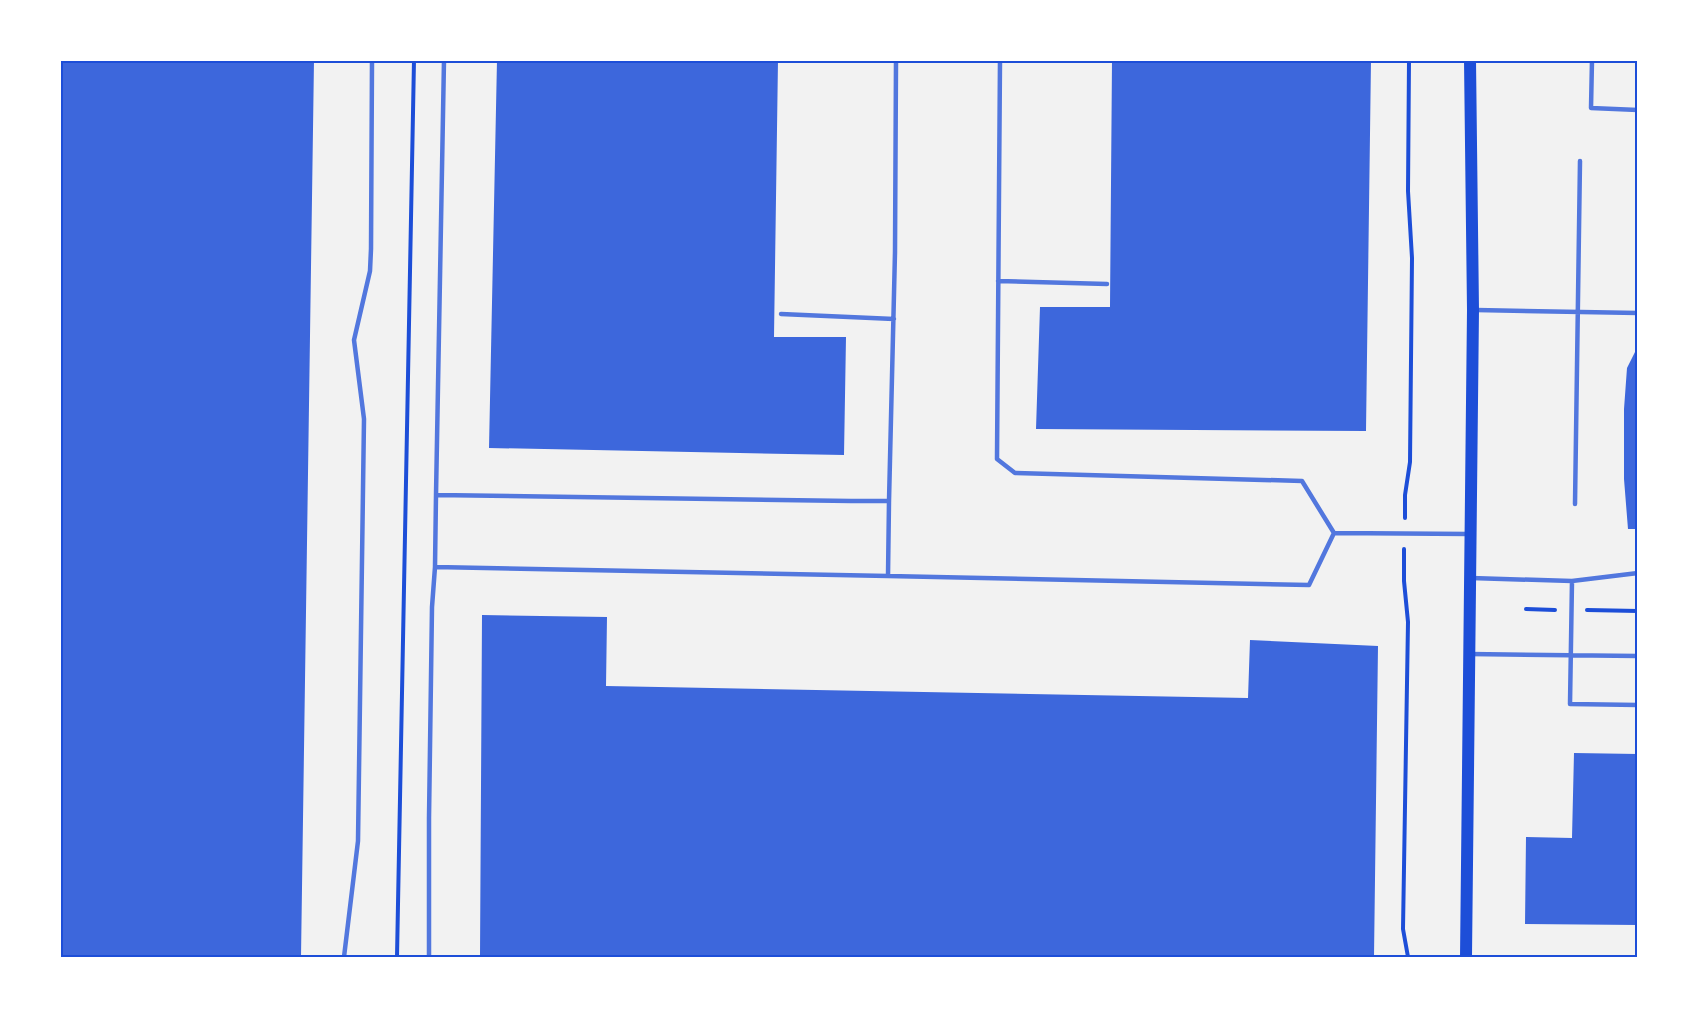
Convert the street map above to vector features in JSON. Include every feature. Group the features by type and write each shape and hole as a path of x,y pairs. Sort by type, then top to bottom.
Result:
{"main road":[{"path":"1466,957 1473,310 1470,60"}],"lane":[{"path":"344,957 358,841 364,419 354,340 370,271 372,60"},
{"path":"429,957 432,607 435,567 444,60"},
{"path":"888,576 894,319 896,60"},
{"path":"1000,60 997,459 1015,473 1302,481 1334,533"},
{"path":"1592,60 1592,108 1638,110"},
{"path":"1575,504 1580,161"},
{"path":"998,281 1107,284"},
{"path":"1473,310 1638,313"},
{"path":"781,314 894,319"},
{"path":"436,495 889,501"},
{"path":"435,567 1309,585 1334,533"},
{"path":"1334,533 1471,534"},
{"path":"1471,578 1572,581 1638,573"},
{"path":"1572,581 1570,704 1638,705"},
{"path":"1469,654 1638,656"}],"path":[{"path":"397,957 414,60"},
{"path":"1408,957 1403,929 1407,622 1404,581 1405,495 1410,462 1412,282 1408,191 1409,60"}],"building":[{"path":"60,60 314,60 301,957 60,957"},
{"path":"497,60 778,60 774,337 846,337 844,455 489,448"},
{"path":"1112,60 1371,60 1366,431 1036,429 1040,307 1110,307"},
{"path":"1638,346 1638,516 1635,516 1635,529 1628,529 1624,479 1624,409 1627,368"},
{"path":"482,615 607,617 606,686 1248,698 1250,640 1378,646 1374,957 480,956"},
{"path":"1574,753 1638,754 1638,925 1525,924 1526,837 1572,838"}]}
